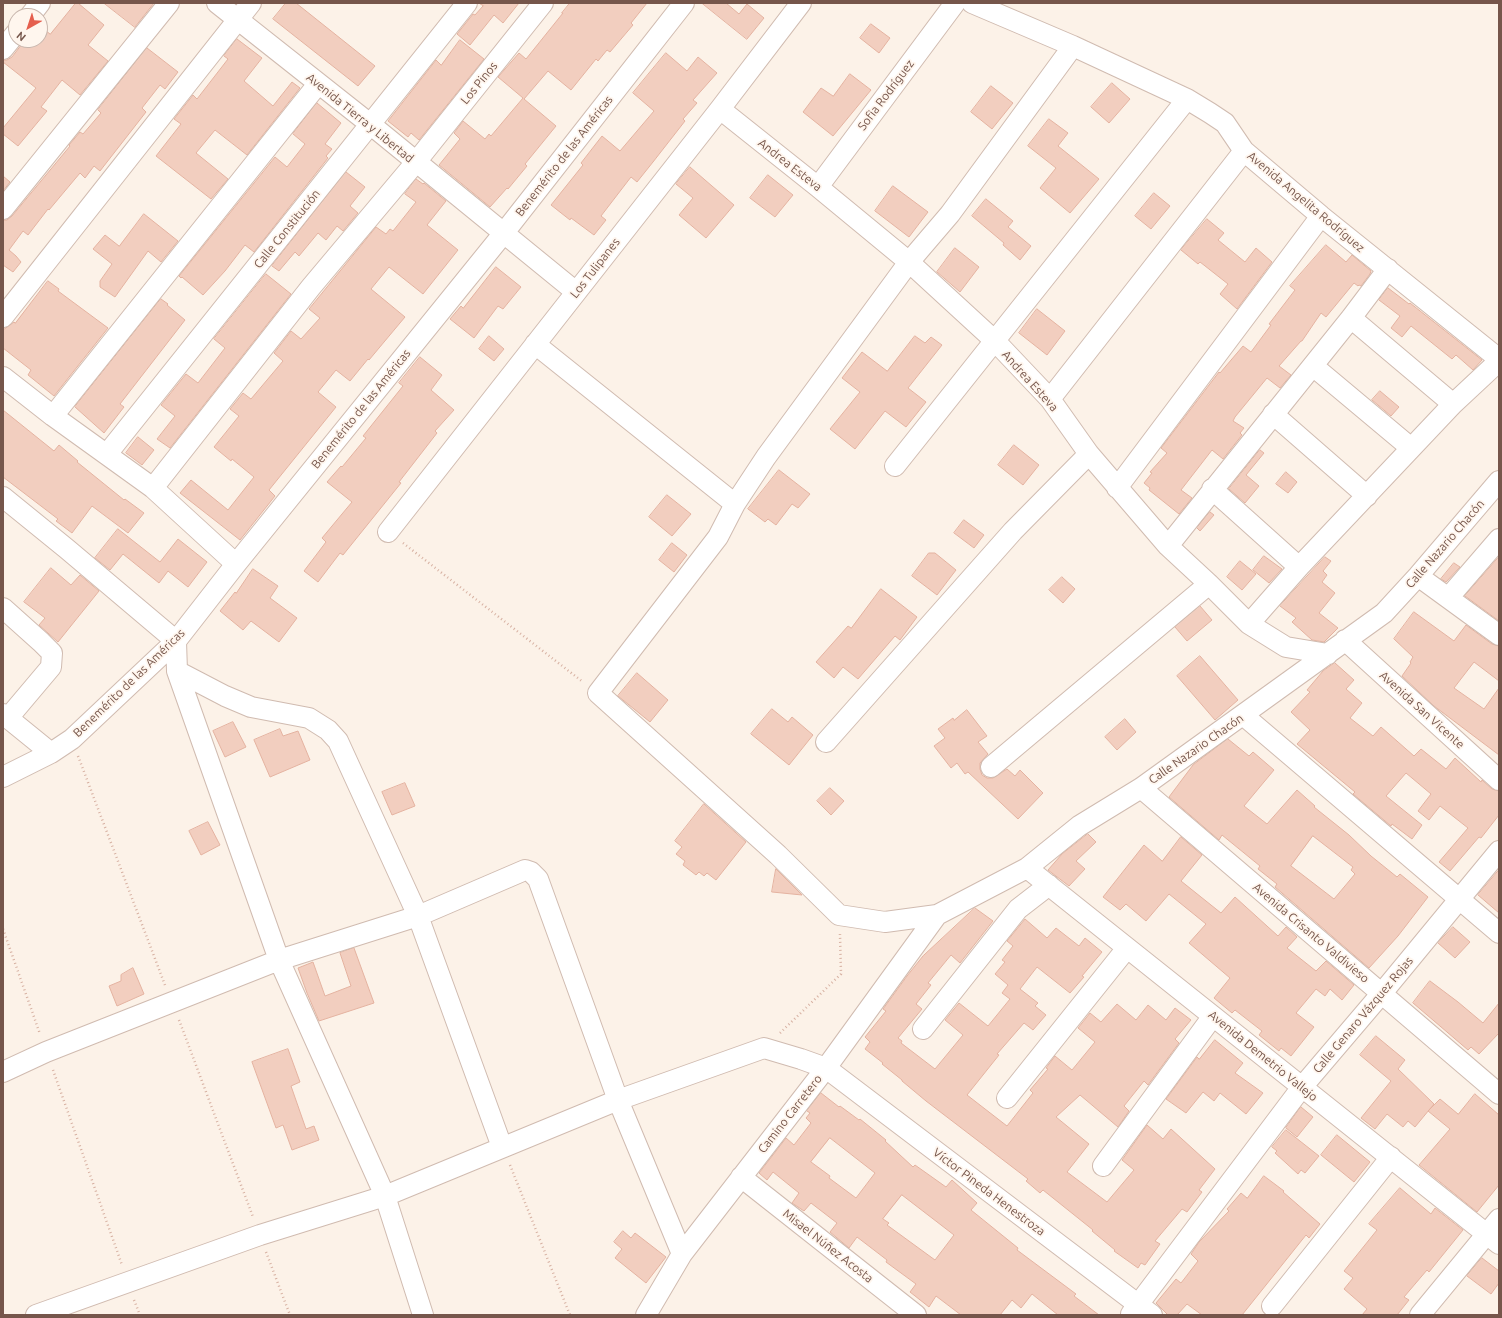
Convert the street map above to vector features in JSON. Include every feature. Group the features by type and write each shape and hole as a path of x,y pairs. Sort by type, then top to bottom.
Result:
{"street":[{"path":"3,209 169,3"},
{"name":"Avenida Tierra y Libertad","path":"217,3 370,124 576,292"},
{"path":"3,317 251,3"},
{"name":"Calle Constitución","path":"107,454 467,3"},
{"name":"Los Pinos","path":"154,488 311,287 416,162 543,3"},
{"name":"Benemérito de las Américas","path":"3,777 51,753 72,739 176,641 236,564 503,234 684,3"},
{"name":"Los Tulipanes","path":"388,532 720,110 801,3"},
{"name":"Sofia Rodríguez","path":"818,187 955,3"},
{"name":"Avenida Angelita Rodríguez","path":"972,3 1073,46 1187,99 1224,123 1244,151 1321,216 1499,360"},
{"path":"839,916 778,855 598,693 718,537 735,504 766,457 909,262 950,214 1073,46"},
{"path":"53,416 318,84"},
{"path":"895,466 1187,99"},
{"name":"Andrea Esteva","path":"720,110 818,187 909,262 995,341 1050,399 1089,454 1168,546 1209,584 1248,624 1286,647 1328,654"},
{"path":"1050,399 1244,151"},
{"path":"1117,488 1321,216"},
{"path":"1168,546 1212,489 1313,366 1388,269"},
{"path":"1351,318 1453,404"},
{"path":"535,344 735,504"},
{"path":"1248,624 1299,567 1411,448 1453,404 1499,360"},
{"path":"1313,366 1411,448"},
{"path":"3,377 53,416 154,488 236,564"},
{"path":"1273,414 1367,496"},
{"path":"826,742 1013,531 1089,454"},
{"name":"Calle Nazario Chacón","path":"839,916 885,922 937,915 1027,868 1079,826 1141,788 1384,613 1418,576 1499,481"},
{"path":"1212,489 1299,567"},
{"path":"3,497 176,641 177,671 280,960 385,1196 423,1315"},
{"path":"1449,597 1499,539"},
{"path":"1418,576 1449,597 1499,635"},
{"path":"991,767 1209,584"},
{"path":"3,608 52,653 51,666 6,716 51,753"},
{"name":"Avenida San Vicente","path":"1345,640 1499,780"},
{"path":"177,671 225,696 251,707 309,718 328,730 338,741 418,916 502,1147"},
{"path":"1243,715 1499,933"},
{"name":"Avenida Crisanto Valdivieso","path":"1141,788 1499,1094"},
{"name":"Calle Genaro Vázquez Rojas","path":"1140,1311 1302,1087 1499,851"},
{"name":"Avenida Demetrio Vallejo","path":"1027,868 1493,1239"},
{"path":"3,1072 46,1052 280,960 418,916 525,870 531,872 538,878 618,1100 682,1254"},
{"path":"923,1030 1018,908 1049,885"},
{"name":"Camino Carretero","path":"646,1315 682,1254 826,1068 937,915"},
{"path":"1007,1098 1128,948"},
{"path":"1103,1166 1213,1016"},
{"path":"36,1315 260,1235 385,1196 618,1100 764,1048"},
{"name":"Víctor Pineda Henestroza","path":"764,1048 826,1068 1140,1311"},
{"path":"1272,1306 1390,1157"},
{"name":"Misael Núñez Acosta","path":"741,1177 916,1315"},
{"path":"1420,1315 1493,1239 1499,1219"}],"path":[{"path":"388,532 598,693"},
{"path":"72,739 290,1315"},
{"path":"764,1048 841,974 839,916"},
{"path":"3,929 140,1315"},
{"path":"502,1147 570,1315"}],"building":[{"path":"76,3 78,3 104,25 88,45 108,61 80,95 62,80 41,107 47,111 18,146 3,134 3,128 36,88 3,62 3,60 7,60 12,57 19,48 48,48 48,32 50,34"},
{"path":"104,3 154,3 135,27"},
{"path":"286,3 296,3 375,66 358,86 273,19"},
{"path":"479,3 519,3 503,23 494,15 470,45 457,34 473,14 475,15 483,6"},
{"path":"570,3 647,3 631,23 633,25 610,52 607,50 598,61 596,59 571,90 548,71 524,99 556,126 525,164 527,166 508,189 507,188 490,207 439,165 460,139 454,133 463,121 485,139 489,134 491,136 523,98 498,77 519,53 526,59"},
{"path":"702,3 726,3 739,14 747,4 764,18 747,39"},
{"path":"871,24 890,38 879,53 860,38"},
{"path":"237,39 262,58 244,81 273,106 292,82 300,88 247,155 215,130 196,153 228,179 211,199 156,156 181,124 174,119 193,95 197,99 228,59 224,56"},
{"path":"460,40 484,59 419,140 411,133 408,137 388,121 436,60 441,65"},
{"path":"147,48 178,72 165,89 160,85 142,108 146,112 100,171 94,166 85,178 80,173 49,210 48,209 28,235 23,231 9,250 21,262 13,272 3,265 3,220 7,220 12,216 80,132 83,134 101,113 98,110"},
{"path":"666,53 687,71 698,57 717,73 693,100 697,103 683,119 685,121 637,182 631,177 601,216 606,220 594,235 571,218 570,220 551,205 583,165 581,163 602,136 620,151 654,111 633,93"},
{"path":"850,74 871,90 833,136 803,112 821,88 833,96"},
{"path":"1112,83 1130,99 1109,123 1091,107"},
{"path":"991,86 1013,103 992,129 971,112"},
{"path":"317,103 341,123 325,144 332,149 326,156 328,158 254,252 245,245 225,271 203,295 179,276 275,157 287,167 305,144 293,134"},
{"path":"1049,119 1068,133 1058,146 1099,179 1070,213 1040,188 1056,168 1028,146"},
{"path":"690,167 734,205 706,238 679,215 693,198 676,184"},
{"path":"346,172 365,187 350,206 358,213 343,231 337,226 326,240 318,233 299,256 295,252 279,271 272,266"},
{"path":"768,175 793,195 775,217 750,198"},
{"path":"3,176 10,182 3,191"},
{"path":"416,179 423,184 424,183 446,201 427,225 458,250 423,294 389,267 371,289 405,317 350,381 336,370 318,392 336,407 269,490 275,496 240,540 180,493 191,480 228,510 254,477 214,447 239,416 230,409 243,393 251,399 283,361 274,353 291,331 301,339 320,318 309,309 376,227 386,234 390,229 393,231 416,202 405,194"},
{"path":"893,186 928,212 909,237 875,211"},
{"path":"1154,193 1170,206 1151,229 1135,216"},
{"path":"986,199 1013,221 1008,227 1031,246 1020,260 1003,245 1004,243 972,216"},
{"path":"144,214 178,241 161,262 148,251 115,297 100,287 100,281 112,264 93,249 105,235 119,246"},
{"path":"1207,219 1224,233 1218,240 1245,262 1256,248 1272,262 1237,309 1220,294 1228,284 1200,262 1198,264 1181,250"},
{"path":"1326,245 1346,262 1352,255 1371,271 1370,274 1361,286 1354,283 1326,317 1321,313 1302,341 1279,366 1291,375 1280,388 1267,378 1235,417 1233,421 1244,428 1240,433 1242,435 1223,459 1212,450 1181,490 1192,498 1179,514 1149,490 1150,488 1144,483 1152,473 1150,472 1167,453 1161,448 1219,372 1220,373 1243,346 1251,352 1271,325 1269,324 1295,290 1290,286"},
{"path":"955,248 979,267 960,292 937,272"},
{"path":"496,267 521,287 503,309 498,306 474,338 450,319 461,306 463,308"},
{"path":"266,274 291,294 170,448 157,439 175,416 161,405 186,374 198,383 225,348 214,339"},
{"path":"48,281 59,289 58,291 108,328 54,396 28,375 31,370 3,348 3,330 14,322 15,323"},
{"path":"1388,288 1409,304 1410,303 1482,360 1473,370 1456,355 1452,359 1411,326 1402,337 1391,328 1400,316 1379,300"},
{"path":"161,299 185,320 120,404 124,407 104,433 75,407"},
{"path":"1037,309 1065,331 1047,355 1019,333"},
{"path":"489,336 504,349 494,361 479,349"},
{"path":"915,336 925,343 931,337 942,345 908,388 926,402 906,427 885,411 855,449 830,429 860,392 842,378 862,352 887,371"},
{"path":"420,357 442,375 431,390 454,410 435,431 437,433 399,482 401,483 343,555 340,553 318,582 304,571 326,542 322,538 352,502 327,482 341,466 342,467 366,438 363,436 403,386 399,383"},
{"path":"1380,391 1399,407 1391,416 1372,400"},
{"path":"3,410 54,451 59,445 78,461 77,462 124,500 125,499 144,513 128,533 92,506 72,533 56,521 58,519 3,477"},
{"path":"138,437 154,450 142,465 126,453"},
{"path":"1014,445 1039,465 1023,485 998,465"},
{"path":"1260,450 1264,453 1246,475 1259,486 1245,503 1229,489"},
{"path":"779,470 810,494 798,508 792,504 776,525 768,519 765,522 748,509"},
{"path":"1286,472 1297,482 1288,493 1276,484"},
{"path":"667,495 691,514 672,536 649,517"},
{"path":"1210,512 1214,515 1200,531 1197,528"},
{"path":"964,520 984,535 974,548 954,533"},
{"path":"118,529 160,562 178,539 207,562 188,587 168,571 159,583 123,554 110,570 95,558"},
{"path":"672,543 687,555 674,572 659,560"},
{"path":"929,553 935,553 956,570 937,595 912,576"},
{"path":"1264,556 1282,569 1269,583 1253,570"},
{"path":"1325,557 1331,561 1323,571 1327,575 1322,582 1335,593 1319,613 1338,628 1324,642 1312,640 1292,622 1296,618 1280,606"},
{"path":"1499,557 1499,621 1465,596"},
{"path":"1240,561 1256,574 1242,590 1227,577"},
{"path":"1454,563 1460,567 1446,582 1441,579"},
{"path":"51,568 71,585 80,575 99,591 58,642 39,625 45,618 24,602"},
{"path":"253,569 278,586 270,598 297,618 279,642 251,621 243,630 220,611 235,592 236,593"},
{"path":"1062,577 1075,589 1063,603 1049,590"},
{"path":"881,589 917,617 900,640 895,636 858,679 843,667 834,678 816,662 848,626 851,628"},
{"path":"1200,606 1212,620 1187,641 1175,627"},
{"path":"1414,612 1454,641 1466,625 1492,644 1499,646 1499,681 1474,662 1454,688 1484,709 1499,688 1499,755 1434,706 1402,676 1411,663 1410,662 1413,657 1394,639"},
{"path":"1200,656 1238,700 1215,720 1177,676"},
{"path":"1335,663 1354,680 1346,689 1362,703 1350,718 1373,736 1381,727 1414,756 1421,749 1446,769 1455,758 1481,782 1482,780 1492,789 1499,791 1499,815 1481,838 1479,837 1450,871 1439,862 1468,828 1440,806 1429,820 1418,811 1431,794 1406,773 1386,796 1422,825 1412,839 1392,824 1391,826 1353,794 1355,792 1297,744 1310,730 1291,712 1310,692 1307,690 1323,671"},
{"path":"637,673 668,700 650,722 618,696"},
{"path":"772,709 788,722 792,717 813,735 789,765 751,734"},
{"path":"967,710 987,736 978,742 988,754 980,763 982,775 987,778 993,778 1007,769 1015,776 1020,770 1043,793 1018,819 968,772 965,774 957,763 951,768 934,746 945,738 938,729 953,718 954,720"},
{"path":"1125,719 1136,732 1117,750 1105,737"},
{"path":"233,722 246,747 225,757 213,731"},
{"path":"280,729 283,736 298,731 310,760 270,777 254,740"},
{"path":"1228,739 1249,756 1253,752 1274,770 1244,806 1267,824 1297,790 1315,806 1314,807 1349,835 1371,856 1397,877 1400,874 1428,897 1398,936 1369,968 1275,887 1277,884 1258,869 1260,866 1222,835 1219,840 1169,797 1193,765","holes":["1313,836 1353,867 1351,870 1355,874 1334,899 1291,866"]},
{"path":"405,783 415,806 392,815 382,792"},
{"path":"830,788 844,801 831,815 817,801"},
{"path":"704,804 746,842 716,880 707,873 704,876 699,872 696,875 683,865 685,861 676,854 682,847 675,841"},
{"path":"208,822 220,845 201,855 189,831"},
{"path":"1088,834 1096,842 1076,861 1085,869 1069,886 1048,870 1062,854"},
{"path":"1181,837 1202,855 1181,881 1221,913 1235,897 1278,936 1286,927 1297,937 1287,948 1316,971 1326,961 1354,985 1342,1000 1330,989 1325,996 1316,989 1296,1013 1314,1027 1291,1056 1281,1048 1279,1051 1259,1035 1262,1031 1235,1010 1232,1013 1214,998 1230,978 1189,943 1206,924 1169,894 1146,921 1126,904 1120,910 1103,897 1144,845 1162,861"},
{"path":"776,869 802,895 772,892"},
{"path":"1499,870 1499,913 1478,895"},
{"path":"975,908 993,921 960,963 951,955 928,983 931,985 916,1004 922,1009 898,1038 902,1041 901,1043 935,1069 963,1035 945,1020 959,1003 988,1026 1010,999 1002,993 1008,985 995,974 1005,962 1002,960 1013,946 1007,941 1025,919 1047,938 1056,928 1079,946 1085,938 1102,952 1070,993 1037,967 1020,989 1038,1003 1035,1006 1046,1015 1033,1030 1024,1023 997,1054 999,1055 967,1095 1007,1126 1033,1093 1030,1090 1048,1069 1046,1068 1055,1056 1072,1070 1095,1042 1078,1028 1090,1013 1101,1022 1117,1004 1136,1020 1148,1005 1166,1020 1175,1008 1191,1020 1175,1039 1179,1043 1148,1085 1144,1081 1124,1106 1129,1111 1118,1127 1080,1095 1056,1117 1089,1144 1067,1172 1107,1202 1134,1170 1122,1160 1147,1125 1163,1139 1171,1129 1215,1169 1199,1190 1202,1192 1187,1212 1182,1209 1155,1241 1160,1244 1145,1265 1141,1263 1138,1268 1114,1251 1115,1250 1092,1231 1093,1230 1043,1190 1040,1193 1026,1181 1028,1179 926,1101 865,1049 870,1042 865,1037 886,1011 883,1009 907,976 923,956"},
{"path":"1453,927 1470,942 1455,958 1438,943"},
{"path":"354,948 374,1003 319,1021 298,968 313,962 325,996 351,986 340,953"},
{"path":"133,968 144,994 117,1006 109,986 121,981 121,975"},
{"path":"1430,981 1483,1023 1499,1003 1499,1033 1479,1054 1471,1047 1468,1050 1413,1003"},
{"path":"1376,1036 1405,1060 1398,1069 1434,1104 1415,1127 1408,1121 1403,1127 1387,1114 1375,1129 1361,1118 1391,1081 1360,1055"},
{"path":"1215,1040 1243,1063 1235,1073 1263,1093 1246,1114 1220,1093 1214,1101 1203,1092 1186,1113 1166,1099 1197,1057 1199,1059"},
{"path":"288,1049 300,1082 291,1086 306,1129 314,1126 319,1140 292,1150 283,1125 276,1128 252,1062"},
{"path":"821,1093 839,1107 840,1106 859,1120 860,1119 886,1140 885,1141 913,1167 915,1165 946,1187 952,1180 977,1203 971,1210 1018,1248 1017,1250 1076,1294 1074,1296 1099,1315 1058,1315 1032,1294 1021,1308 1012,1300 1000,1315 961,1315 936,1296 929,1307 910,1292 916,1284 886,1262 887,1260 857,1237 849,1248 830,1232 837,1223 811,1203 804,1211 792,1203 799,1193 773,1172 767,1180 759,1173 786,1138 794,1145 811,1123 806,1118 810,1113 807,1111","holes":["830,1138 875,1173 856,1198 829,1178 830,1176 811,1162","902,1195 954,1235 935,1260 887,1225 889,1223 883,1219"]},
{"path":"1475,1094 1499,1115 1499,1185 1477,1212 1419,1165 1450,1129 1428,1111 1440,1099 1458,1114"},
{"path":"1301,1107 1313,1117 1297,1137 1286,1128"},
{"path":"1286,1130 1319,1156 1305,1173 1301,1170 1298,1174 1275,1153 1277,1151 1272,1147"},
{"path":"1337,1135 1370,1162 1354,1182 1321,1155"},
{"path":"1264,1176 1284,1191 1283,1192 1320,1224 1309,1238 1306,1235 1242,1315 1202,1315 1187,1304 1177,1315 1168,1315 1156,1303 1176,1279 1181,1283 1198,1261 1191,1254 1199,1242 1229,1211 1227,1209 1241,1193 1247,1198"},
{"path":"1400,1188 1431,1214 1435,1208 1463,1230 1429,1272 1427,1270 1404,1297 1409,1300 1397,1315 1362,1315 1367,1309 1344,1289 1353,1278 1344,1271 1377,1230 1369,1224"},
{"path":"623,1231 631,1238 635,1233 666,1257 646,1283 615,1258 622,1249 614,1242"},
{"path":"1482,1258 1499,1271 1499,1283 1491,1294 1467,1276"}]}
